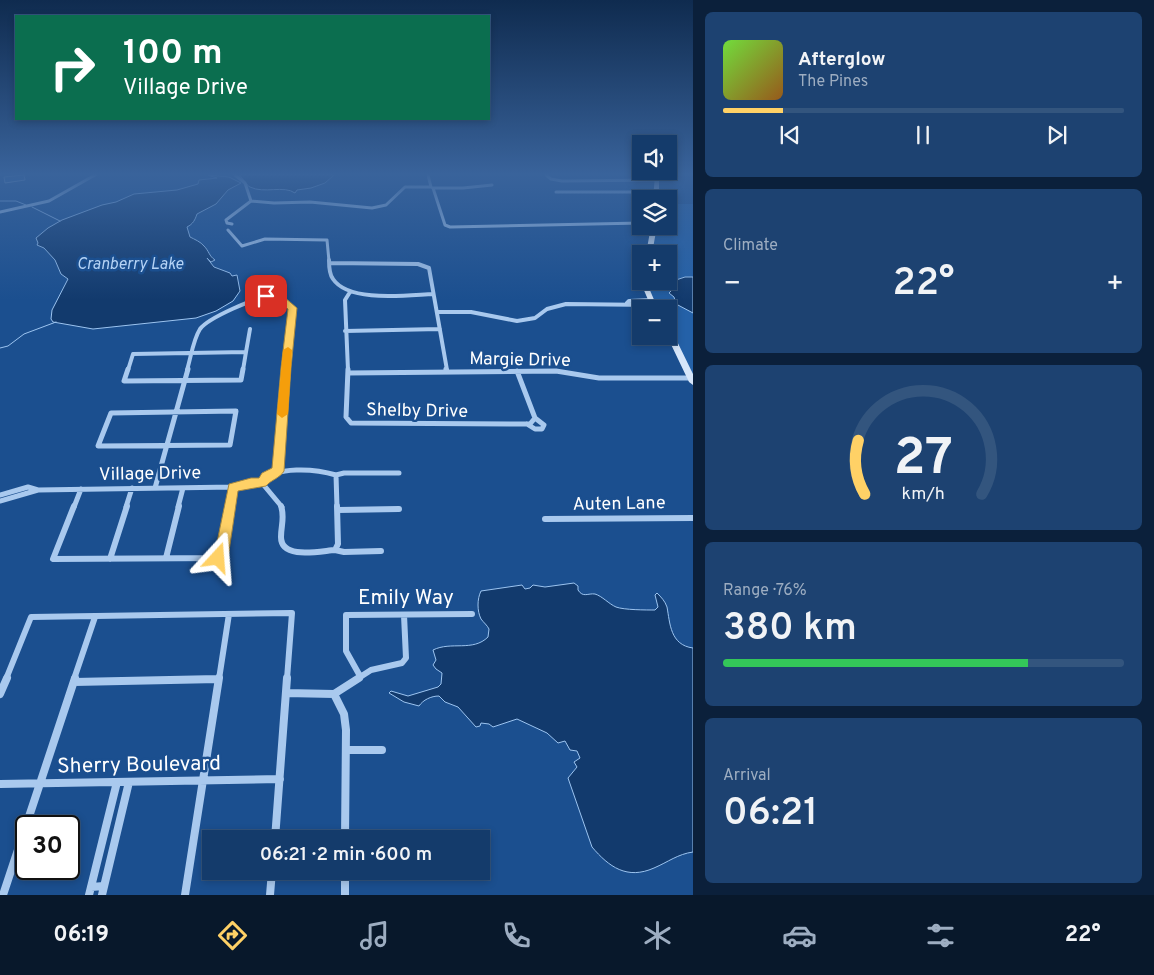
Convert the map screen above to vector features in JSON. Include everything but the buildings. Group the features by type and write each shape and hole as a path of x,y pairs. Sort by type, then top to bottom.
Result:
{"street":[{"path":"230,217 226,220 227,223 232,224"},
{"path":"442,217 445,225 450,227 497,228 531,225 632,223"},
{"path":"228,230 242,246 265,239 326,240 332,276 335,283 350,292 368,295 433,294"},
{"path":"331,263 425,265 429,270 438,312 447,372"},
{"name":"Shelby Drive","path":"350,292 345,300 345,331 348,373 346,417 351,423 528,424 535,429 544,428 542,422 535,418"},
{"path":"155,488 197,335 206,324 262,298 272,296 281,298 293,308 278,471"},
{"path":"438,312 471,312 517,322 535,318 547,309 559,305 632,303"},
{"path":"246,352 133,354 124,381 242,380 250,329"},
{"path":"345,331 440,329"},
{"path":"675,345 692,380"},
{"path":"517,371 535,418 528,424"},
{"name":"Margie Drive","path":"348,373 556,371 599,378 692,380"},
{"path":"236,411 230,445 98,446 111,413 176,412 236,411"},
{"path":"381,551 344,552 335,550 292,552 284,548 280,541 283,512 279,501 262,483 267,476 278,471 323,471 336,475 344,473 399,473"},
{"path":"335,550 338,544 336,475"},
{"name":"Village Drive","path":"0,501 38,490 233,487 251,483 262,483"},
{"name":"Village Drive","path":"0,495 28,487 38,490"},
{"path":"81,489 53,559 221,558 233,487"},
{"path":"110,559 132,488"},
{"path":"166,558 183,488"},
{"path":"338,510 399,509"},
{"name":"Auten Lane","path":"545,520 693,518"},
{"path":"0,694 31,618 292,613 276,830"},
{"path":"185,895 229,614"},
{"name":"Emily Way","path":"360,676 346,651 346,615 472,614"},
{"path":"286,693 334,694 371,670 402,662 406,658 404,615"},
{"path":"3,895 95,616"},
{"path":"74,682 218,679"},
{"path":"334,694 344,714 346,730 345,830"},
{"path":"346,750 382,750"},
{"name":"Sherry Boulevard","path":"0,784 280,779"},
{"path":"117,782 90,891 103,891 129,782"},
{"path":"270,895 271,880"},
{"path":"344,895 345,880"}],"shaded area":[{"path":"677,217 693,217 693,374 677,343 677,300 654,300 648,290 677,290 677,245 654,245 655,235 677,235"}],"water":[{"name":"Cranberry Lake","path":"71,217 196,217 194,222 187,227 190,237 206,248 215,260 211,262 207,258 214,267 230,273 232,276 237,275 240,291 233,301 216,311 196,318 93,329 53,322 51,319 52,310 68,279 61,274 55,260 44,248 37,245 36,238 62,220"},
{"path":"693,277 693,313 677,305 677,300 669,293 671,291 669,290 677,290 677,280"},
{"path":"574,583 582,594 595,594 616,607 624,609 655,610 658,607 655,595 657,593 667,607 670,626 675,638 685,646 693,648 693,852 678,856 644,871 635,873 619,870 592,847 568,778 577,767 574,762 580,758 577,751 570,750 565,741 558,743 547,733 517,719 493,727 489,724 481,723 480,726 476,727 458,707 445,702 439,696 428,699 419,706 404,702 389,693 391,691 408,696 438,687 441,684 442,673 433,665 436,660 433,650 447,646 476,644 488,637 489,629 481,619 478,609 481,591 522,585 525,589 533,585 545,587"}],"waterway":[{"path":"52,217 60,221"},
{"path":"0,348 8,346 24,334 56,322"}],"slow traffic":[{"path":"282,414 288,350"}],"route":[{"path":"218,558 221,558 233,487 251,483 262,483 267,476 278,471 293,308 291,304 281,298 266,296"}]}
